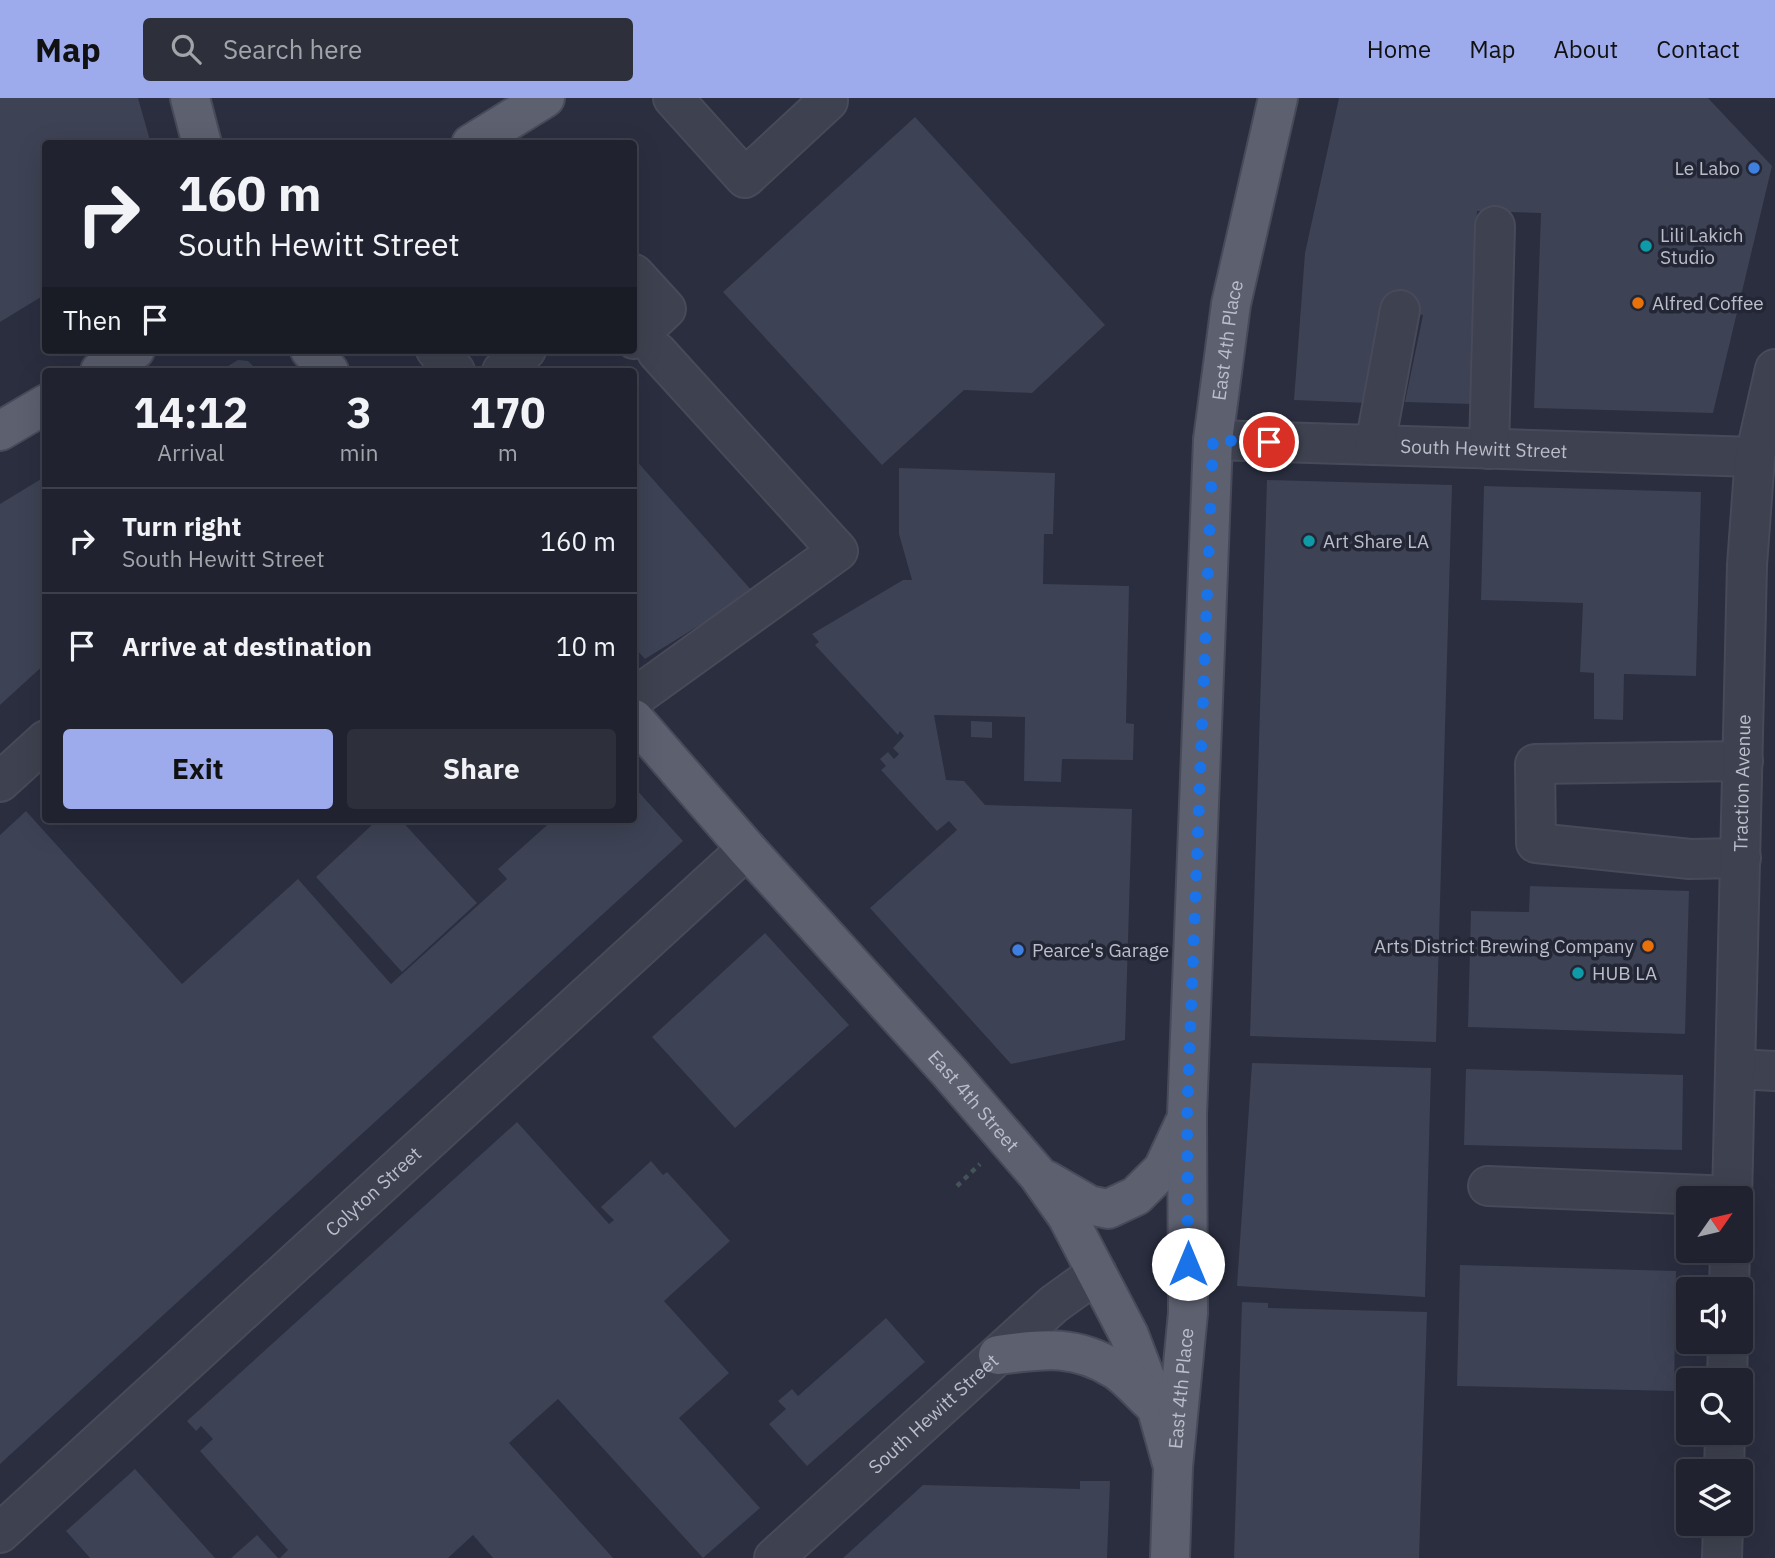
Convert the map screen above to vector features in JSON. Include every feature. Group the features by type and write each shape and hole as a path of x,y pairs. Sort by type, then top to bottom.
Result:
{"main road":[{"path":"190,98 201,140"},
{"path":"477,140 545,98"},
{"name":"East 4th Place","path":"1174,1467 1188,1313 1187,1115 1213,440 1231,304 1278,98"},
{"path":"105,368 128,354"},
{"path":"314,354 326,368"},
{"path":"0,431 42,406"},
{"name":"East 4th Street","path":"637,722 747,849 941,1063 1038,1175 1066,1216 1129,1335 1156,1406 1174,1467 1170,1558"},
{"path":"1038,1175 1089,1205 1108,1209 1136,1196 1163,1169 1187,1115"},
{"path":"998,1355 1043,1349 1064,1349 1085,1355 1116,1371 1156,1406"}],"street":[{"path":"673,98 745,178 828,101 826,98"},
{"path":"1489,449 1495,226"},
{"path":"637,277 666,309 645,345 838,551 637,696"},
{"path":"1375,445 1400,310"},
{"path":"440,354 452,368"},
{"path":"505,368 521,354"},
{"name":"Traction Avenue","path":"1732,1186 1747,565 1755,457 1775,369"},
{"name":"South Hewitt Street","path":"1213,440 1755,457"},
{"path":"0,782 42,744"},
{"path":"1741,858 1690,859 1536,843 1535,764 1743,761"},
{"name":"Colyton Street","path":"0,1532 747,849"},
{"path":"1736,1069 1775,1071"},
{"path":"1488,1186 1676,1194"},
{"name":"South Hewitt Street","path":"776,1557 1054,1304 1097,1273"},
{"path":"1721,1558 1722,1536"}],"path":[{"path":"957,1186 984,1161"}],"building":[{"path":"0,98 138,98 150,140 42,140 42,296 0,322"},
{"path":"1339,98 1708,98 1772,166 1713,413 1534,408 1541,213 1477,211 1471,404 1405,402 1423,315 1388,308 1368,403 1294,400 1305,253"},
{"path":"915,117 1105,325 1032,393 964,390 882,465 723,292"},
{"path":"238,360 248,361 255,368 225,368"},
{"path":"637,461 753,592 645,659 637,650"},
{"path":"899,468 1055,473 1053,534 1044,534 1043,584 1129,586 1126,723 1134,724 1133,760 1062,759 1061,782 1024,781 1025,717 934,715 946,780 964,781 985,805 1132,809 1125,1040 1011,1064 870,908 957,830 949,821 937,831 881,770 886,766 880,759 888,752 894,759 899,754 893,748 904,736 900,731 898,735 815,645 819,642 812,634 903,580 912,580 899,534"},
{"path":"42,478 42,667 0,705 0,504"},
{"path":"1267,480 1452,485 1436,1042 1250,1036"},
{"path":"1484,486 1701,492 1696,676 1624,674 1623,720 1594,719 1594,673 1580,672 1583,603 1481,600"},
{"path":"971,721 992,722 992,738 971,737"},
{"path":"637,790 683,841 0,1464 0,835 26,811 182,984 298,879 391,984 507,879 498,869 550,823 637,823"},
{"path":"374,823 404,823 477,903 402,972 316,877"},
{"name":"HUB LA","path":"1530,886 1689,891 1685,1034 1468,1027 1471,911 1529,912"},
{"path":"765,933 849,1025 735,1128 652,1037"},
{"path":"1252,1063 1431,1068 1425,1297 1237,1286"},
{"path":"1466,1069 1683,1075 1682,1150 1464,1145"},
{"path":"517,1122 609,1224 614,1220 601,1207 651,1161 663,1175 667,1172 730,1241 664,1301 729,1373 679,1418 760,1508 703,1558 558,1399 509,1443 613,1558 493,1558 473,1535 448,1558 280,1558 288,1550 200,1451 213,1439 201,1426 196,1431 187,1421"},
{"path":"1460,1265 1676,1271 1674,1391 1457,1386"},
{"path":"1242,1302 1268,1303 1268,1308 1427,1312 1419,1558 1234,1558"},
{"path":"886,1318 925,1362 807,1466 769,1424 786,1409 778,1401 792,1389 798,1396"},
{"path":"135,1469 215,1558 90,1558 66,1531"},
{"path":"1080,1481 1110,1481 1107,1558 843,1558 923,1485 1080,1489"},
{"path":"257,1535 278,1558 231,1558"}],"place":[{"name":"Le Labo","path":"1754,168"},
{"name":"Lili Lakich Studio","path":"1646,246"},
{"name":"Alfred Coffee","path":"1638,303"},
{"name":"Art Share LA","path":"1309,541"},
{"name":"Arts District Brewing Company","path":"1648,946"},
{"name":"Pearce's Garage","path":"1018,950"},
{"name":"HUB LA","path":"1578,973"}],"route":[{"path":"1188,1264 1187,1115 1213,440 1269,442"}]}
